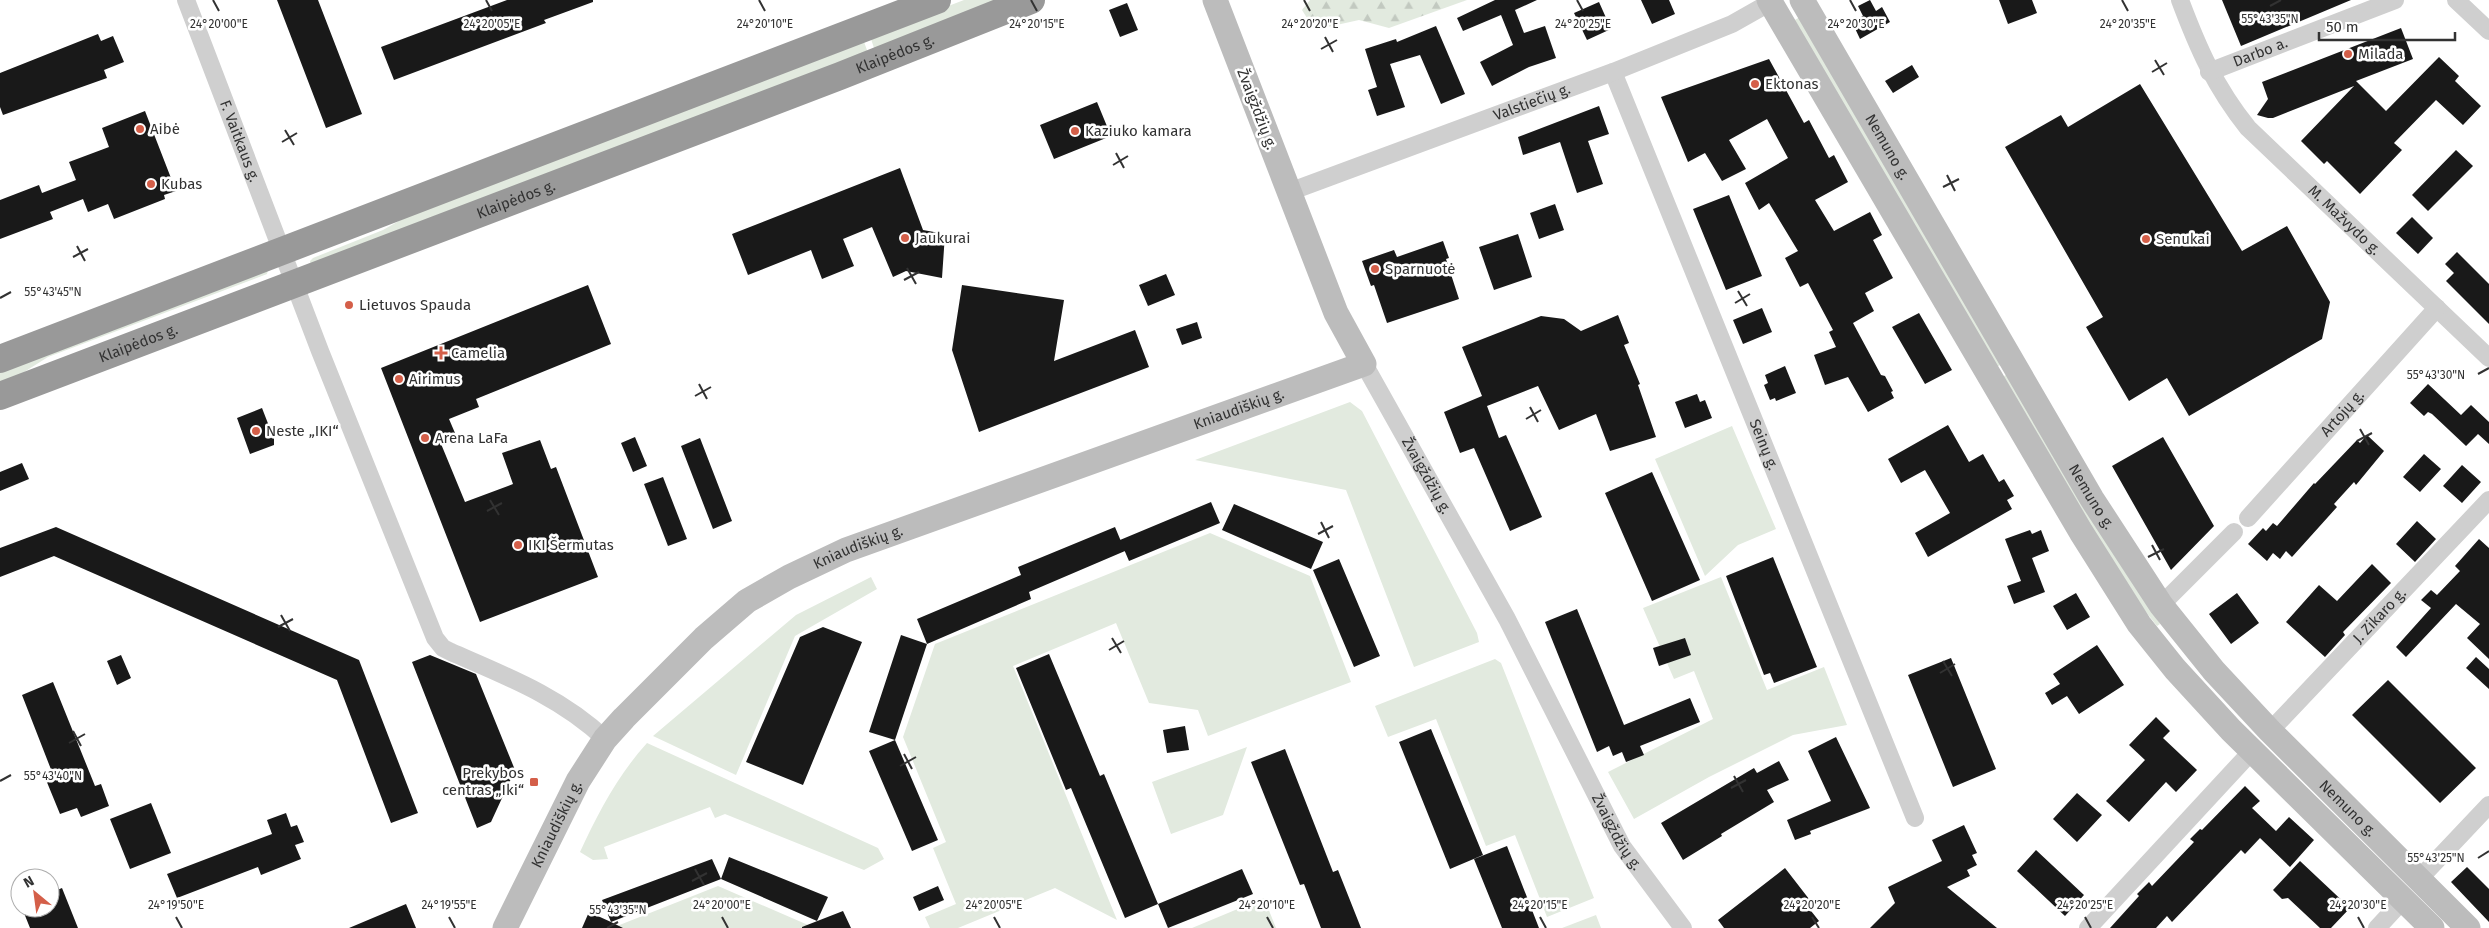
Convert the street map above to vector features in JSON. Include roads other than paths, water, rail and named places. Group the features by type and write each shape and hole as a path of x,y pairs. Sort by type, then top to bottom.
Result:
{"highway":[{"path":"0,359 937,0"},
{"name":"Klaipėdos g.","path":"0,396 294,282 840,76 1031,0"}],"main road":[{"name":"Žvaigždžių g.","path":"1214,0 1336,313 1364,364"},
{"name":"Nemuno g.","path":"1804,0 2092,499 2161,605 2179,629 2270,731 2468,928"},
{"name":"Nemuno g.","path":"1770,1 2081,532 2139,624 2156,646 2252,752 2432,928"},
{"name":"Kniaudiškių g.","path":"504,928 578,781 605,739 704,638 734,611 765,590 821,561 1364,364"},
{"path":"2156,646 2179,629"}],"street":[{"name":"F. Vaitkaus g.","path":"186,0 294,282 438,643 450,652 539,691 586,721 605,739"},
{"name":"M. Mažvydo g.","path":"2180,0 2209,72 2229,104 2248,128 2489,358"},
{"name":"Darbo a.","path":"2209,72 2395,0"},
{"path":"2456,0 2489,31"},
{"name":"Valstiečių g.","path":"1289,192 1613,72 1732,24 1770,1"},
{"name":"Seinų g.","path":"1613,72 1915,818"},
{"name":"Artojų g.","path":"2248,518 2437,308"},
{"name":"Žvaigždžių g.","path":"1364,364 1507,619 1622,846 1684,928"},
{"name":"J. Zikaro g.","path":"2270,731 2489,500"},
{"path":"2161,605 2234,532"},
{"path":"2088,928 2252,752"},
{"path":"2419,879 2489,806"},
{"path":"2377,928 2404,900"}],"place":[{"name":"Milada","path":"2348,54"},
{"name":"Ektonas","path":"1755,84"},
{"name":"Aibė","path":"140,129"},
{"name":"Kaziuko kamara","path":"1075,131"},
{"name":"Kubas","path":"151,184"},
{"name":"Jaukurai","path":"905,238"},
{"name":"Senukai","path":"2146,239"},
{"name":"Sparnuotė","path":"1375,269"},
{"name":"Lietuvos Spauda","path":"349,305"},
{"name":"Camelia","path":"441,353"},
{"name":"Airimus","path":"399,379"},
{"name":"Neste „IKI“","path":"256,431"},
{"name":"Arena LaFa","path":"425,438"},
{"name":"IKI Šermutas","path":"518,545"},
{"name":"Prekybos centras „Iki“","path":"534,782"}]}
